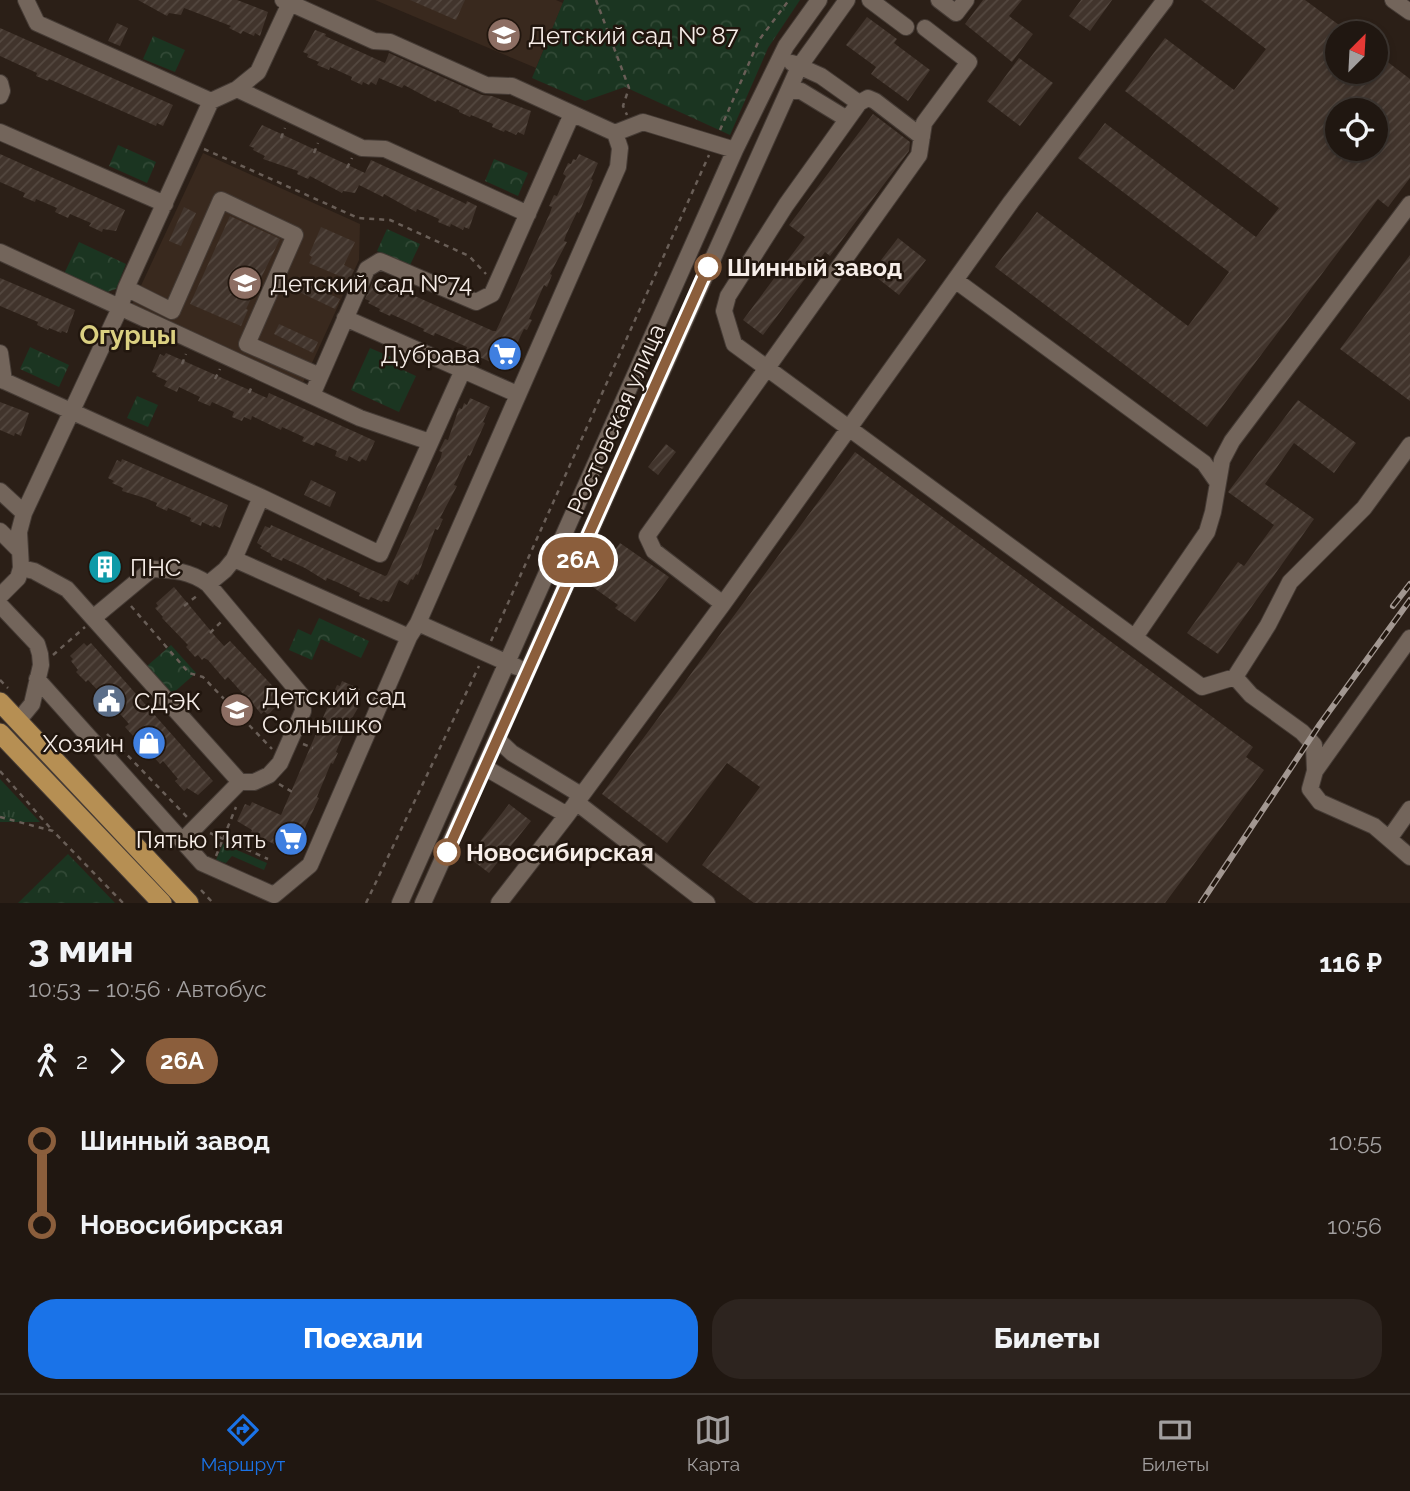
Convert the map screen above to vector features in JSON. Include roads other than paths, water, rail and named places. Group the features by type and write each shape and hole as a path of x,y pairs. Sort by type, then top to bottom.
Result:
{"main road":[{"path":"0,702 189,903"},
{"path":"18,721 1,734 162,903"}],"street":[{"path":"26,0 37,23 211,101"},
{"name":"Ростовская улица","path":"400,903 735,150 786,47 819,0"},
{"name":"Ростовская улица","path":"423,903 486,768 799,66 848,0"},
{"path":"870,0 906,27"},
{"path":"939,0 956,13 966,0"},
{"path":"499,903 723,604 1019,191 1165,0"},
{"path":"1393,0 1410,12"},
{"path":"0,596 18,578 21,568 19,532 24,513 120,307 126,288 211,101 237,89 258,72 287,2 374,41 390,42 486,85 512,86 614,133 632,128 643,121 735,150"},
{"path":"723,604 654,551 647,536 919,155 924,123 969,62 925,28"},
{"path":"781,57 821,76 859,103"},
{"path":"0,83 0,96"},
{"path":"237,89 362,148 386,149 528,214"},
{"path":"789,91 801,90 846,119"},
{"path":"922,137 875,101 868,98 859,103 786,205 728,296 724,311 734,344 1202,687 1235,677 1268,625 1290,582 1364,508 1410,445"},
{"path":"312,395 367,269 380,261 476,302 492,294 572,114"},
{"path":"0,132 165,204"},
{"path":"39,672 202,863 274,895 310,865 618,167 620,148 614,133"},
{"path":"126,288 172,311 221,200 295,235 247,344 320,376"},
{"path":"1135,637 1207,532 1222,460 1232,441 1410,204"},
{"path":"0,252 360,418 430,442"},
{"path":"955,280 1204,463 1217,483"},
{"path":"345,318 517,394"},
{"path":"0,352 2,380 380,554 463,370"},
{"path":"0,491 24,513"},
{"path":"208,585 234,559 261,497"},
{"path":"0,531 19,550"},
{"path":"234,559 409,637"},
{"path":"21,568 34,570 67,589 243,782"},
{"path":"93,619 152,569 180,570 196,576 208,585 302,696 303,711 282,759 269,775 254,782 243,782 182,841"},
{"path":"0,606 37,644 39,672 32,704 18,721"},
{"path":"418,623 528,672"},
{"path":"1315,771 1410,638"},
{"path":"1235,677 1251,695 1302,732 1314,745 1315,771 1310,789 1320,802 1374,826 1410,857"},
{"path":"498,740 575,804 707,903"},
{"path":"486,768 575,804"},
{"path":"1389,839 1410,810"}],"railway":[{"path":"1393,606 1410,584"},
{"path":"1201,903 1320,724 1410,600"}],"place":[{"name":"Детский сад № 87","path":"504,35"},
{"name":"Шинный завод","path":"708,267"},
{"name":"Детский сад №74","path":"245,283"},
{"name":"Дубрава","path":"505,354"},
{"name":"ПНС","path":"105,567"},
{"name":"СДЭК","path":"109,701"},
{"name":"Детский сад Солнышко","path":"237,710"},
{"name":"Хозяин","path":"149,743"},
{"name":"Пятью Пять","path":"291,839"},
{"name":"Новосибирская","path":"447,852"}],"district":[{"name":"Огурцы","path":"128,335"}]}
